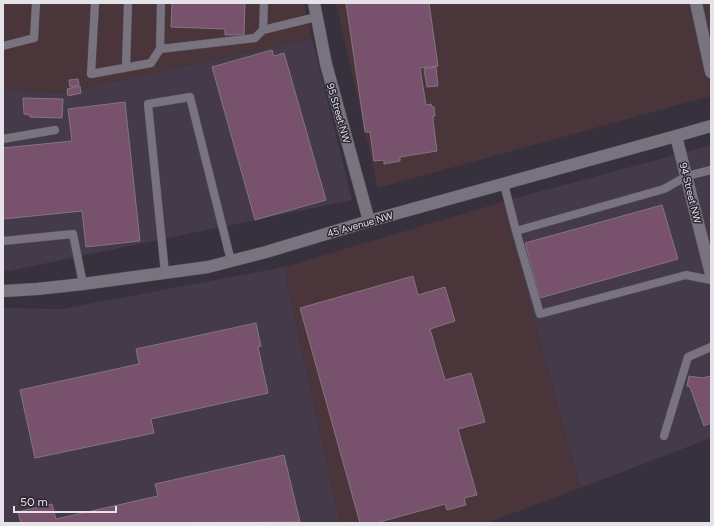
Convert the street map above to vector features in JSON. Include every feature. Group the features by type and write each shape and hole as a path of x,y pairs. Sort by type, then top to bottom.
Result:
{"street":[{"name":"95 Street NW","path":"314,3 326,64 370,221"},
{"path":"696,3 711,72"},
{"name":"45 Avenue NW","path":"3,291 83,284 165,273 231,261 711,126"},
{"name":"94 Street NW","path":"676,136 711,274"}],"lane":[{"path":"3,46 34,38 36,3"},
{"path":"95,3 91,74 150,63 160,49 161,3"},
{"path":"126,67 128,3"},
{"path":"264,3 264,30"},
{"path":"160,49 256,38 264,30 316,17"},
{"path":"165,273 148,104 190,97 231,261"},
{"path":"3,139 55,130"},
{"path":"516,231 664,189 687,176 711,170"},
{"path":"504,184 540,314 686,275 711,280"},
{"path":"3,241 73,234 83,284"},
{"path":"664,436 688,357 711,347"}],"shaded area":[{"path":"3,3 304,3 312,38 62,93 3,90"},
{"path":"336,3 711,3 711,96 378,188"},
{"path":"312,38 352,200 9,271 3,270 3,90 62,93"},
{"path":"711,145 711,438 580,488 502,202"},
{"path":"502,202 580,488 487,523 340,523 284,267"},
{"path":"284,267 340,523 3,523 3,308 62,309"}],"building":[{"path":"172,3 245,3 244,35 225,35 225,29 171,27"},
{"path":"346,3 429,3 438,66 420,68 426,105 431,104 432,107 434,107 435,116 433,116 433,120 437,151 400,157 400,161 384,164 384,160 374,161 370,132 365,132"},
{"path":"272,50 274,56 284,53 326,200 255,220 212,67"},
{"path":"436,67 438,86 427,87 424,69"},
{"path":"78,79 79,85 70,87 69,80"},
{"path":"80,86 81,93 68,96 67,89"},
{"path":"23,98 63,99 62,118 30,117 30,115 24,114"},
{"path":"125,102 140,241 86,247 82,211 3,219 3,148 72,141 68,109"},
{"path":"662,205 678,259 540,298 525,243"},
{"path":"413,276 418,295 445,287 455,321 430,329 445,380 471,373 485,422 458,429 477,495 464,498 466,505 447,510 445,504 376,523 360,523 300,308"},
{"path":"256,323 261,346 258,347 268,393 151,419 154,433 35,458 20,390 139,364 136,349"},
{"path":"689,376 702,378 711,376 711,423 704,426 690,387 687,386"},
{"path":"284,455 300,522 21,523 18,512 52,504 56,519 158,496 155,484"}]}
